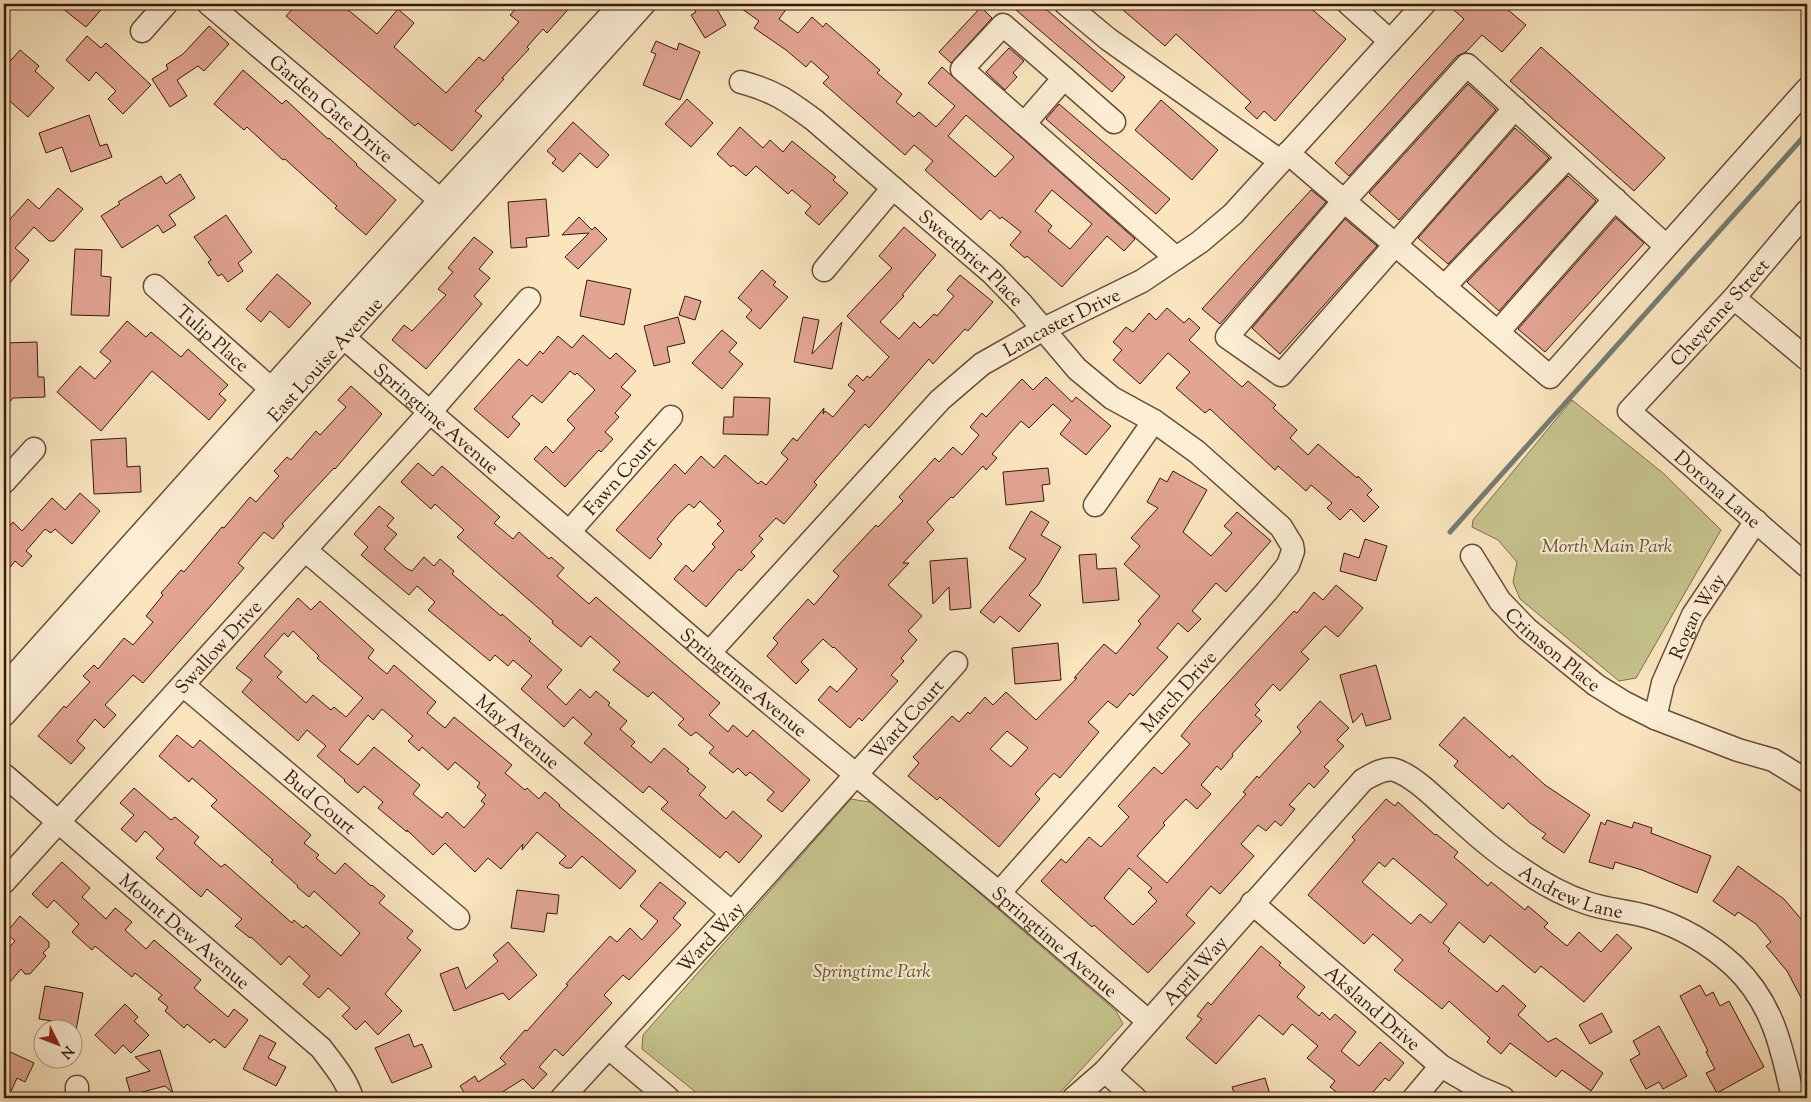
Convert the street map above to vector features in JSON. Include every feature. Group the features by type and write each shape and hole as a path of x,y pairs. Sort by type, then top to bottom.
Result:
{"street":[{"path":"142,31 166,4"},
{"name":"Garden Gate Drive","path":"208,4 447,207"},
{"name":"East Louise Avenue","path":"4,714 343,337 447,207 621,4"},
{"name":"East Louise Avenue","path":"4,688 270,388 644,4"},
{"path":"1066,4 1108,39 1284,157 1344,201 1550,377 1807,89"},
{"path":"1350,4 1390,41"},
{"name":"Lancaster Drive","path":"709,653 940,400 982,364 1042,330 1142,281 1200,242 1233,214 1424,4"},
{"path":"1114,122 1003,25 962,69 1176,258"},
{"path":"1515,108 1280,375 1227,337 1344,201 1467,65 1515,108 1666,246"},
{"path":"1024,124 1064,78"},
{"name":"Sweetbrier Place","path":"741,82 766,89 784,98 814,120 993,274 1022,304 1076,369 1112,398 1154,421 1197,452 1236,487"},
{"path":"1444,287 1568,157"},
{"path":"824,270 893,188"},
{"path":"1498,332 1615,199"},
{"name":"Cheyenne Street","path":"1629,411 1734,298 1807,211"},
{"name":"Tulip Place","path":"155,286 270,388"},
{"path":"1734,298 1807,359"},
{"name":"Swallow Drive","path":"4,882 430,412 529,299"},
{"name":"Springtime Avenue","path":"343,337 709,653 999,893 1148,1021"},
{"name":"Dorona Lane","path":"1629,411 1807,566"},
{"name":"Fawn Court","path":"570,532 671,418"},
{"path":"1095,505 1154,421"},
{"path":"4,482 34,449"},
{"name":"March Drive","path":"999,893 1288,565 1293,551 1292,545 1281,527 1236,487"},
{"name":"Rogan Way","path":"1655,718 1662,683 1693,615 1756,521"},
{"name":"May Avenue","path":"305,550 732,913"},
{"name":"Crimson Place","path":"1472,556 1500,601 1527,629 1596,685 1625,704 1655,718 1738,750 1773,760 1807,781"},
{"name":"Ward Court","path":"857,775 956,663"},
{"name":"Bud Court","path":"183,685 458,918"},
{"name":"Andrew Lane","path":"1310,838 1363,780 1382,770 1394,770 1418,783 1482,840 1542,883 1587,903 1649,917 1666,923 1682,929 1710,945 1735,967 1754,989 1773,1022 1781,1044 1793,1098"},
{"name":"Mount Dew Avenue","path":"4,775 321,1048 337,1068 350,1090 352,1098"},
{"name":"Ward Way","path":"562,1098 857,775"},
{"name":"April Way","path":"1074,1098 1104,1071 1310,838"},
{"name":"Aksland Drive","path":"1252,903 1441,1066 1478,1088 1503,1098"},
{"path":"609,1048 668,1098"},
{"path":"1414,1098 1441,1066"},
{"path":"1104,1071 1135,1098"}],"green space":[{"name":"Morth Main Park","path":"1572,400 1663,473 1721,530 1636,678 1619,681 1520,599 1513,582 1517,562 1498,540 1472,527 1473,520"},
{"name":"Springtime Park","path":"851,799 875,803 1116,1011 1123,1024 1055,1098 703,1098 642,1049 643,1035"}],"building":[{"path":"57,4 106,4 86,27"},
{"path":"297,4 341,4 377,34 398,9 414,23 394,47 446,93 479,57 484,61 519,22 510,15 520,4 573,4 547,33 543,29 527,47 529,49 475,111 482,116 452,151 418,123 415,126 286,16"},
{"path":"691,4 714,4 726,25 705,38 691,15 696,12"},
{"path":"735,4 790,4 779,19 798,33 812,17 823,27 826,23 880,70 877,73 902,94 896,102 914,117 919,112 936,127 955,106 928,83 942,67 1135,239 1124,251 1107,236 1062,287 1027,256 1025,258 1010,245 1021,232 1002,217 1000,219 990,210 981,220 925,170 933,161 914,145 905,155 823,83 829,77 811,61 806,67 786,50 754,28 759,21","holes":["966,115 1014,157 995,177 948,136","1052,190 1092,224 1070,249 1048,231 1052,226 1035,211"]},
{"path":"1009,4 1040,4 1125,77 1112,92"},
{"path":"1116,4 1306,4 1346,39 1275,121 1264,111 1257,119 1245,108 1251,102 1176,34 1165,46"},
{"path":"1447,4 1501,4 1526,25 1502,52 1482,35 1466,52 1457,56 1349,176 1335,163 1464,19"},
{"path":"981,7 992,18 951,63 939,52"},
{"path":"209,26 229,44 204,71 198,66 177,80 187,96 170,107 152,79 168,69 166,65 183,54"},
{"path":"87,36 101,48 106,43 151,85 123,114 108,99 116,91 96,72 89,81 66,60"},
{"path":"656,41 677,50 679,43 700,52 680,100 643,85 656,54 651,52"},
{"path":"1541,47 1665,158 1634,191 1510,81"},
{"path":"1009,48 1024,61 1013,73 1017,77 1005,90 986,72"},
{"path":"20,50 39,66 35,71 54,88 28,117 4,96 4,68"},
{"path":"243,70 282,104 286,100 396,200 366,235 335,208 337,206 285,159 283,160 247,127 244,130 214,104"},
{"path":"1468,84 1496,110 1399,220 1369,193"},
{"path":"687,99 713,123 691,147 665,124"},
{"path":"1161,100 1218,150 1192,180 1135,130"},
{"path":"1059,104 1170,199 1156,214 1046,119"},
{"path":"89,115 100,146 107,144 112,157 71,172 62,147 46,153 39,133"},
{"path":"573,122 609,155 597,168 580,153 563,172 552,163 556,159 547,151"},
{"path":"740,127 763,148 770,140 783,152 792,141 836,177 833,180 848,193 819,225 805,213 811,206 792,190 788,194 756,166 746,176 733,165 731,167 717,154"},
{"path":"1515,128 1549,158 1448,264 1418,238"},
{"path":"180,174 195,198 169,215 176,225 163,233 158,225 122,248 101,216 120,204 118,202 161,176 166,184"},
{"path":"1568,176 1596,201 1499,311 1467,282"},
{"path":"58,188 83,209 54,241 49,241 34,227 15,248 29,260 4,290 4,226 28,199 39,209"},
{"path":"1311,190 1326,202 1220,324 1202,309"},
{"path":"546,199 549,236 526,238 527,247 511,248 508,202"},
{"path":"226,215 252,252 238,263 243,271 228,282 222,274 218,276 208,262 211,260 194,237"},
{"path":"579,217 592,230 595,227 607,239 578,269 565,257 589,233 562,235"},
{"path":"1616,218 1644,243 1545,352 1518,329"},
{"path":"1345,219 1377,246 1280,354 1252,328"},
{"path":"904,227 936,255 902,295 904,296 880,322 899,339 914,322 920,328 934,314 937,316 954,296 947,290 960,275 993,302 968,331 965,329 933,364 929,359 869,428 865,424 814,482 817,485 784,524 776,518 759,536 763,539 751,552 755,556 741,571 739,569 706,607 674,579 686,565 693,572 715,547 712,544 724,531 717,524 721,521 700,501 694,508 689,504 676,516 657,539 662,544 650,559 616,530 675,464 685,474 701,456 714,468 725,455 758,484 761,481 766,485 788,459 781,453 793,438 797,441 824,408 823,414 825,411 833,417 855,391 848,385 857,375 863,381 867,376 870,378 889,357 847,316 892,268 879,256"},
{"path":"474,237 493,252 479,269 490,278 474,296 482,304 426,369 392,340 404,325 412,331 446,295 438,289 453,272 448,268"},
{"path":"75,249 102,250 101,276 111,277 109,316 71,315"},
{"path":"762,270 776,282 773,285 788,297 760,329 746,317 752,310 738,298"},
{"path":"277,274 311,303 289,328 270,311 261,322 246,309"},
{"path":"587,280 631,289 624,325 580,316"},
{"path":"685,296 701,301 695,320 679,315"},
{"path":"1167,308 1184,323 1189,318 1200,328 1189,340 1242,387 1248,381 1276,405 1273,408 1297,430 1290,438 1308,455 1318,444 1357,478 1358,476 1372,490 1367,495 1379,507 1364,522 1351,509 1340,520 1327,508 1332,503 1311,485 1306,491 1278,466 1275,470 1210,409 1205,413 1176,388 1190,372 1168,353 1140,384 1113,360 1122,350 1113,342 1126,327 1133,332 1149,313 1156,320"},
{"path":"678,317 685,343 667,347 670,362 654,366 644,326"},
{"path":"803,317 819,320 812,354 842,322 832,369 794,362"},
{"path":"127,321 146,337 151,332 181,357 188,349 228,385 219,394 226,400 209,420 152,371 101,431 57,392 80,366 95,379 111,361 100,352"},
{"path":"722,330 737,343 729,352 743,364 722,389 692,363"},
{"path":"583,335 610,359 616,353 636,371 621,387 631,395 615,413 619,417 605,432 613,439 601,452 599,450 565,487 534,459 546,446 553,453 575,428 567,420 595,390 577,373 575,375 570,371 542,403 532,395 512,417 520,424 508,438 474,409 519,359 527,366 540,351 543,354 558,336 572,348"},
{"path":"37,342 38,377 44,377 45,397 13,398 4,409 4,343"},
{"path":"1046,377 1072,402 1076,397 1111,426 1086,455 1060,434 1071,420 1053,404 1029,428 1021,421 992,454 997,458 986,470 983,466 927,522 934,530 903,563 909,563 888,585 922,616 908,631 917,640 901,658 904,661 891,675 898,681 862,721 859,718 850,728 818,700 830,686 837,692 857,669 823,639 801,662 809,670 796,684 767,656 778,643 773,638 808,599 814,605 839,576 833,571 876,525 878,527 903,501 899,497 935,458 939,462 953,447 962,455 979,435 970,427 982,413 986,417 1022,379 1033,390"},
{"path":"351,386 382,414 335,469 282,524 284,526 273,539 264,532 238,563 244,568 143,683 133,675 105,705 116,715 104,728 95,719 77,741 85,748 71,764 38,736 64,706 66,708 90,682 83,676 94,665 98,669 124,638 133,645 153,622 146,616 163,595 161,593 181,570 184,572 250,497 256,502 279,476 274,471 287,457 291,460 316,431 320,435 346,407 338,400"},
{"path":"734,397 770,398 768,435 723,434 724,417 733,417"},
{"path":"126,438 127,467 140,466 141,492 94,494 91,440"},
{"path":"418,463 433,476 442,466 500,517 494,523 513,539 519,532 549,559 551,557 564,568 557,576 589,604 596,597 720,703 709,715 728,732 733,725 747,737 753,730 810,780 782,812 767,800 774,792 750,772 746,776 738,768 733,773 709,753 714,747 696,732 691,736 678,725 684,719 653,692 648,697 613,670 620,662 590,636 581,647 457,537 464,530 435,504 431,509 401,482"},
{"path":"1048,468 1050,484 1042,485 1044,501 1006,505 1003,472"},
{"path":"1173,471 1207,490 1183,532 1211,556 1232,533 1224,526 1237,512 1271,541 1226,592 1216,583 1192,611 1201,619 1188,632 1178,623 1157,648 1168,657 1133,696 1130,693 1117,708 1108,701 1088,722 1099,732 1060,778 1054,773 1035,794 1040,799 999,847 940,797 937,800 908,776 919,763 913,757 952,716 959,722 968,712 970,714 985,697 993,705 1006,692 1036,720 1077,678 1074,678 1104,644 1116,654 1141,624 1138,621 1160,596 1124,564 1140,546 1131,538 1158,508 1147,502 1160,478 1167,482","holes":["1007,731 1028,748 1011,767 990,749"]},
{"path":"80,493 100,511 72,544 55,529 51,533 45,529 26,551 32,556 22,567 15,561 4,575 4,533 13,522 22,531 52,498 65,510"},
{"path":"379,506 394,518 387,526 397,534 384,549 406,568 412,571 424,557 434,566 440,559 454,571 452,574 531,639 529,641 562,670 547,687 566,705 580,689 590,698 596,691 610,703 608,705 627,721 620,729 635,742 631,746 651,763 664,748 689,769 687,771 706,787 699,795 726,819 733,811 762,836 739,863 726,851 720,858 661,809 668,802 649,786 643,793 584,743 592,734 573,717 564,727 521,689 532,676 513,660 508,666 495,655 490,661 428,610 435,602 417,586 409,595 361,555 368,547 354,534"},
{"path":"1031,511 1049,522 1041,535 1061,547 1038,585 1029,595 1041,605 1019,632 1000,616 994,623 980,612 1026,559 1009,548"},
{"path":"1365,539 1387,546 1376,581 1340,571 1344,553 1359,558"},
{"path":"1096,554 1097,569 1116,568 1119,600 1083,603 1079,555"},
{"path":"967,558 971,608 950,610 949,587 933,604 930,561"},
{"path":"1336,585 1363,608 1338,637 1325,626 1301,652 1309,659 1280,691 1273,684 1255,705 1260,710 1255,715 1262,721 1232,754 1233,756 1221,770 1217,766 1201,785 1211,794 1197,809 1186,799 1163,823 1165,825 1137,856 1167,883 1246,794 1243,792 1257,776 1259,778 1301,732 1297,727 1320,701 1349,728 1337,740 1344,746 1324,767 1329,771 1314,788 1309,783 1289,805 1295,809 1281,826 1275,821 1266,831 1258,825 1241,844 1254,856 1220,894 1211,886 1186,915 1195,923 1148,973 1094,925 1092,927 1041,881 1061,859 1066,863 1089,837 1101,847 1129,817 1118,806 1154,767 1162,774 1190,744 1181,736 1193,721 1294,611 1297,613 1314,592 1323,600","holes":["1129,868 1152,888 1148,892 1157,901 1133,925 1104,898"]},
{"path":"298,598 311,610 320,601 374,650 368,658 387,674 394,665 436,702 427,713 445,728 454,717 512,765 505,773 525,790 527,788 539,799 545,792 636,871 620,889 582,856 571,868 566,868 559,863 566,856 537,832 522,850 523,844 501,869 488,858 475,872 445,843 433,855 407,830 407,832 378,808 383,802 364,786 358,793 317,756 326,746 307,730 298,741 242,692 252,680 236,668","holes":["293,631 319,656 317,658 363,698 346,717 334,707 331,710 313,695 306,703 277,677 282,672 264,656 284,633 288,637","382,709 413,736 408,741 419,751 422,747 448,770 455,762 480,783 477,787 486,795 481,801 485,804 464,828 447,812 442,818 413,794 420,785 374,747 358,765 339,750 368,715 373,720"]},
{"path":"1058,643 1061,680 1015,684 1012,648"},
{"path":"1376,665 1391,719 1366,726 1362,713 1353,723 1340,675"},
{"path":"1464,717 1510,758 1512,755 1545,785 1590,815 1564,853 1542,838 1546,834 1530,823 1508,803 1503,809 1454,766 1458,761 1439,745"},
{"path":"177,735 193,748 200,740 311,835 304,843 319,855 316,858 335,874 345,863 385,896 379,903 413,931 407,938 421,950 385,994 402,1011 378,1035 365,1021 356,1030 342,1016 350,1008 328,988 319,998 303,984 310,976 289,956 281,965 251,937 235,926 242,919 207,889 201,897 156,858 164,849 145,831 136,842 121,829 134,815 120,803 134,788 171,820 175,817 199,837 194,843 221,867 225,864 292,923 294,920 303,928 306,925 341,956 360,933 314,891 309,897 297,887 271,862 273,860 211,806 217,800 192,778 189,782 159,756"},
{"path":"1386,799 1395,806 1398,802 1435,835 1458,852 1454,857 1488,886 1491,882 1525,910 1528,906 1548,923 1544,927 1567,946 1579,932 1601,952 1617,934 1632,948 1584,1002 1541,966 1535,973 1490,935 1484,943 1459,922 1443,943 1450,949 1448,951 1497,992 1503,985 1526,1006 1518,1015 1548,1042 1556,1038 1603,1073 1591,1091 1562,1070 1556,1077 1510,1043 1501,1054 1487,1042 1490,1038 1449,1001 1442,1009 1394,970 1403,960 1373,934 1364,944 1308,895 1355,840 1352,837","holes":["1393,858 1447,904 1431,923 1420,914 1411,924 1362,882 1379,862 1385,867"]},
{"path":"1607,820 1632,828 1634,822 1652,828 1651,833 1711,856 1697,893 1642,870 1615,862 1613,869 1589,862 1601,822 1605,825"},
{"path":"62,862 90,888 82,897 106,919 115,908 132,922 125,930 146,949 154,940 201,980 194,988 228,1017 234,1009 248,1020 225,1048 214,1039 210,1043 187,1024 184,1028 165,1011 168,1007 158,999 162,995 135,973 132,977 95,946 92,950 72,932 79,924 54,900 47,908 32,894"},
{"path":"1738,866 1784,899 1807,926 1807,1009 1787,971 1766,946 1771,942 1756,924 1738,912 1735,916 1713,901"},
{"path":"660,882 686,903 673,918 681,925 629,980 623,975 604,995 612,1003 563,1056 555,1049 539,1067 547,1074 533,1089 523,1079 493,1098 468,1098 460,1086 475,1076 478,1082 506,1064 500,1058 525,1030 527,1031 568,985 566,984 610,936 617,942 630,928 642,940 658,921 640,906"},
{"path":"517,890 559,895 557,914 547,913 544,932 511,928"},
{"path":"20,916 49,942 49,947 43,953 46,956 30,974 25,974 21,969 4,989 4,953 15,941 6,933"},
{"path":"508,942 537,975 509,1000 503,993 454,1011 440,974 458,967 466,989 498,961 493,955"},
{"path":"1261,946 1281,963 1279,965 1305,987 1297,997 1319,1016 1322,1012 1330,1020 1335,1014 1356,1032 1341,1051 1359,1066 1380,1042 1404,1063 1389,1081 1385,1078 1368,1098 1359,1092 1354,1098 1344,1098 1330,1087 1335,1081 1307,1058 1318,1046 1292,1024 1283,1035 1259,1015 1216,1064 1186,1038 1202,1019 1197,1016 1208,1002 1211,1005"},
{"path":"1700,985 1706,996 1713,992 1720,1006 1729,1001 1764,1067 1717,1093 1706,1073 1715,1069 1680,996"},
{"path":"45,986 83,993 78,1020 39,1019"},
{"path":"125,1004 138,1017 134,1021 149,1035 131,1053 123,1045 115,1054 95,1035"},
{"path":"1602,1013 1612,1032 1590,1044 1579,1025"},
{"path":"1659,1026 1687,1076 1663,1089 1659,1082 1646,1089 1630,1060 1640,1054 1633,1041"},
{"path":"409,1034 414,1047 422,1044 432,1067 392,1083 375,1048"},
{"path":"260,1035 276,1043 268,1058 286,1067 276,1086 243,1069"},
{"path":"4,1049 32,1062 32,1067 25,1082 17,1078 8,1098 4,1098"},
{"path":"160,1050 173,1093 165,1086 131,1095 126,1078 150,1071 135,1057"},
{"path":"1265,1078 1271,1098 1236,1098 1232,1087"}],"waterway":[{"path":"1450,532 1807,133"}]}
